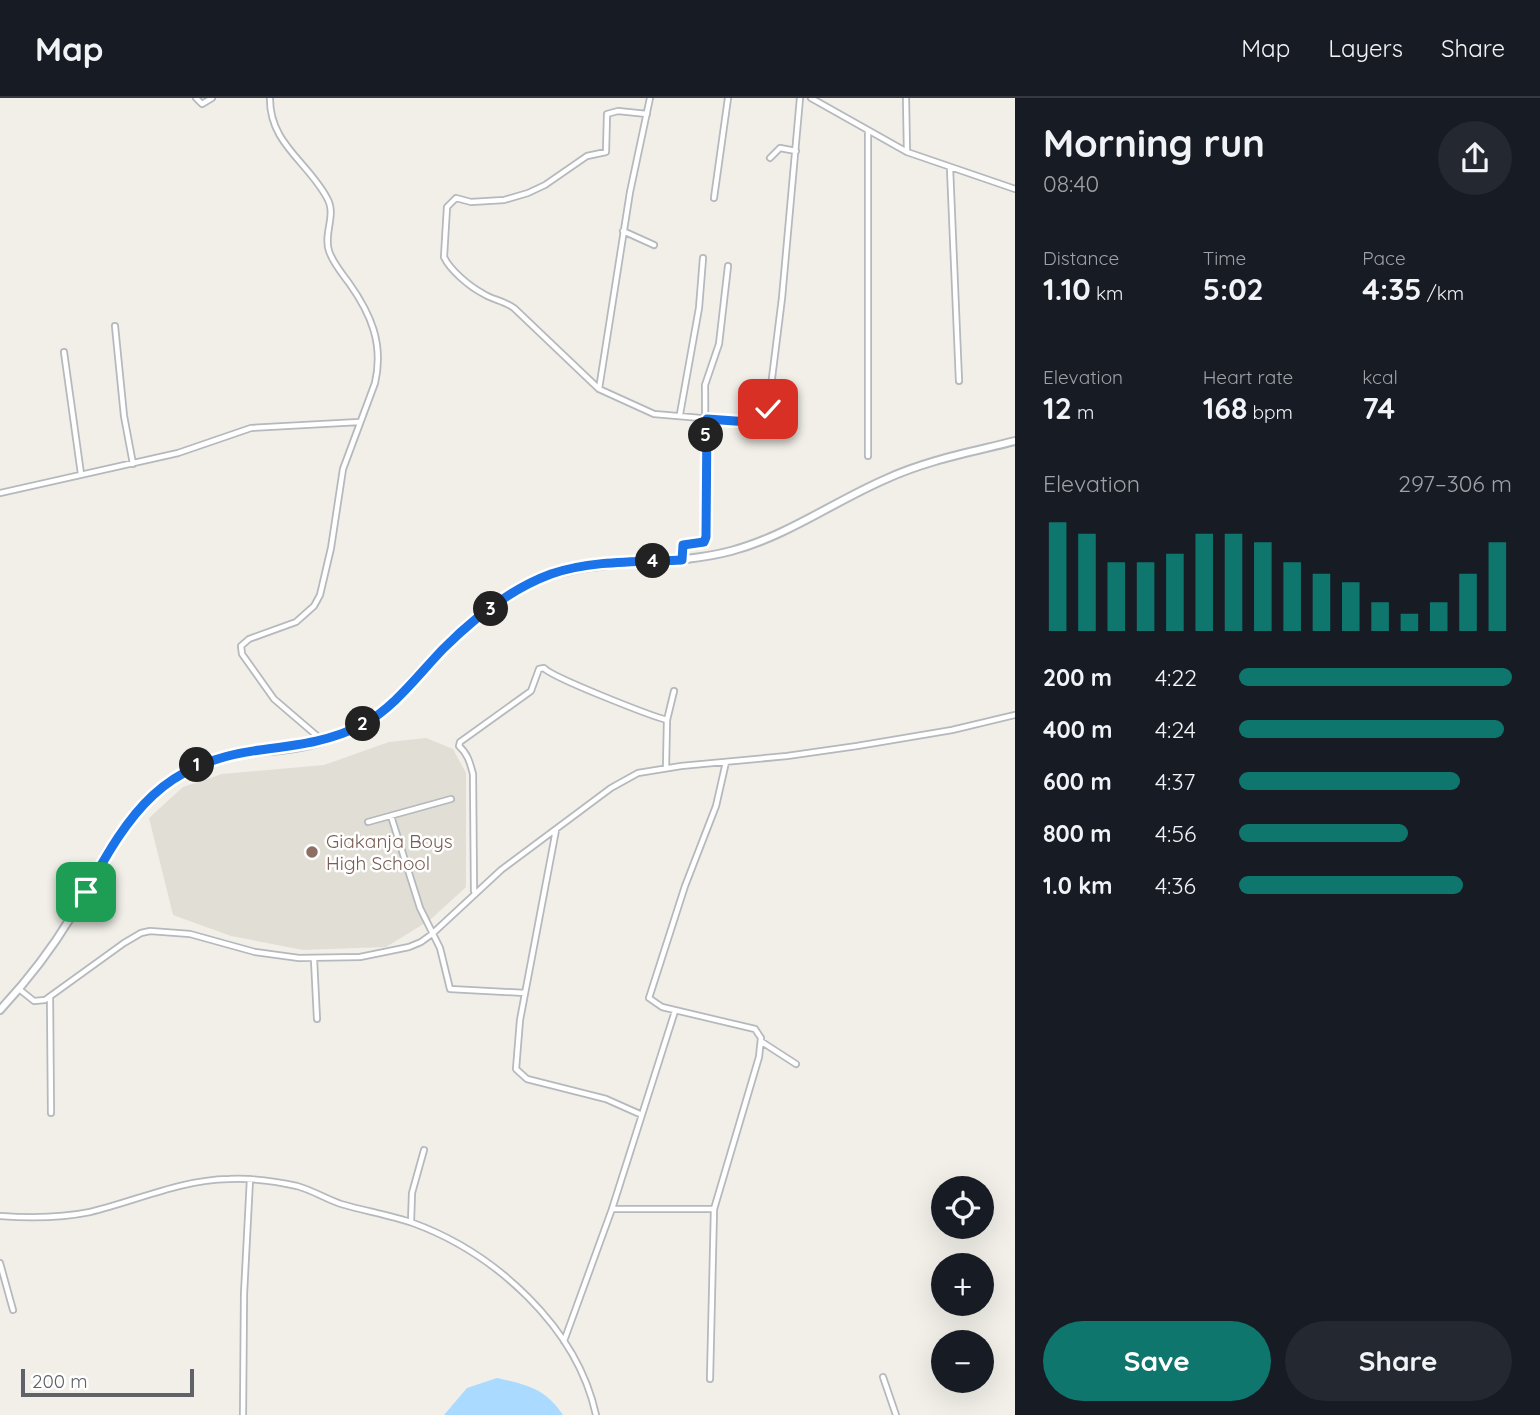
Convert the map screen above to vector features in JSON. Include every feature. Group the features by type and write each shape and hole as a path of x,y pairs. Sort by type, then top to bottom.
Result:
{"main road":[{"path":"0,1010 19,989 68,922 124,828 164,785 181,772 220,757 324,741 377,715 447,645 497,603 551,574 595,565 682,560 761,542 907,470 1015,441"}],"street":[{"path":"196,98 202,104 212,98"},
{"path":"270,98 272,123 279,136 327,198 331,214 328,248 335,265 371,316 378,339 375,383 343,468 331,548 320,594 314,606 296,622 248,639 241,646 242,654 274,699 324,741"},
{"path":"599,389 623,231 650,98"},
{"path":"714,198 728,98"},
{"path":"647,114 618,111 607,114 606,152 587,156 538,190 504,200 471,202 456,198 447,207 444,257 447,264 483,294 503,300 514,308 599,389 647,412 763,423 767,418 800,98"},
{"path":"811,98 907,152 1015,189"},
{"path":"906,98 907,152"},
{"path":"868,131 868,456"},
{"path":"769,158 780,148 796,151"},
{"path":"950,168 959,381"},
{"path":"623,231 654,245"},
{"path":"680,414 699,308 703,258"},
{"path":"682,560 683,545 704,542 706,537 705,385 719,344 728,266"},
{"path":"116,326 124,416 133,464"},
{"path":"64,352 81,474"},
{"path":"752,388 754,422"},
{"path":"0,494 178,453 251,428 359,422"},
{"path":"474,892 473,774 466,752 459,746 460,742 531,691 539,669 544,668 571,684 667,720"},
{"path":"666,768 667,720 674,691"},
{"path":"19,989 34,1001 50,998 124,943 150,931 190,934 256,952 314,959 384,953 421,942 474,892 623,781 638,774 666,768 787,757 884,742 1015,715"},
{"path":"710,1379 714,1209 762,1042 755,1029 675,1011 651,1002 649,996 685,886 716,806 726,762"},
{"path":"368,822 450,799"},
{"path":"391,816 420,908 440,948 450,989 525,993"},
{"path":"556,830 525,993 517,1048 517,1073 527,1079 607,1099 642,1115"},
{"path":"314,959 317,1019"},
{"path":"50,998 51,1113"},
{"path":"564,1341 612,1209 675,1011"},
{"path":"762,1042 796,1064"},
{"path":"411,1222 412,1193 424,1150"},
{"path":"243,1415 244,1294 250,1179"},
{"path":"0,1216 80,1213 178,1186 215,1180 250,1179 297,1186 338,1203 411,1222 501,1272 534,1303 564,1341 589,1392 596,1415"},
{"path":"612,1209 714,1209"},
{"path":"0,1264 13,1310"},
{"path":"883,1377 896,1415"}],"shaded area":[{"name":"Giakanja Boys High School","path":"426,738 453,749 466,773 466,887 430,920 386,947 303,950 231,936 173,915 149,818 183,787 222,774 324,765 389,742"}],"water":[{"path":"497,1378 542,1393 563,1415 444,1415 467,1388"}],"place":[{"name":"Giakanja Boys High School","path":"312,852"}],"route":[{"path":"86,892 124,828 150,797 181,772 220,757 324,741 362,725 377,715 447,645 497,603 551,574 595,565 682,560 683,545 706,540 707,419 763,423 768,409"}]}
